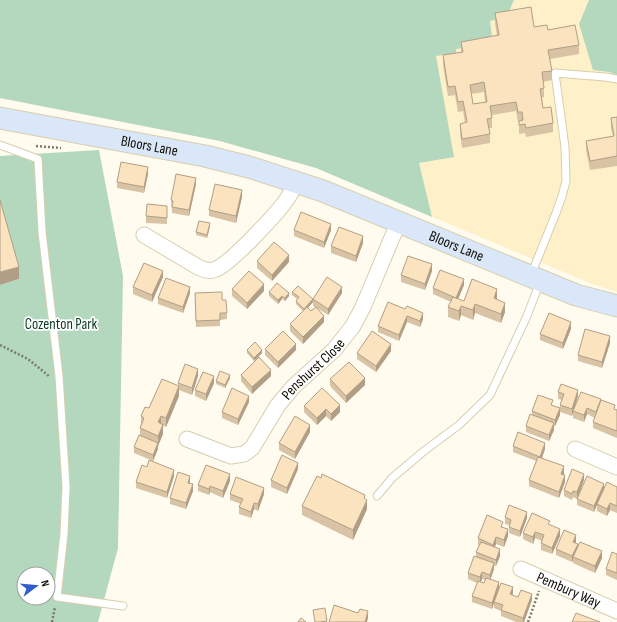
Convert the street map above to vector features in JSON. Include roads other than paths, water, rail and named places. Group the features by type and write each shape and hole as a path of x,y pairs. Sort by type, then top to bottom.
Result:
{"street":[{"name":"Bloors Lane","path":"0,118 205,156 249,167 296,182 399,221 576,294 617,306"},
{"path":"144,235 198,267 208,270 217,269 242,248 275,213 290,195 296,182"},
{"name":"Penshurst Close","path":"187,439 231,456 244,454 252,448 278,405 294,386 334,350 353,326 363,307 399,221"},
{"path":"575,449 617,467"},
{"name":"Pembury Way","path":"521,570 617,611"}],"lane":[{"path":"377,496 392,478 424,451 459,425 490,395 527,316 536,278 566,181 565,147 555,73 617,79"},
{"path":"0,145 38,159 42,232 60,385 66,487 64,534 57,597 123,606"}],"park label":[{"name":"Cozenton Park","path":"61,324"}]}
